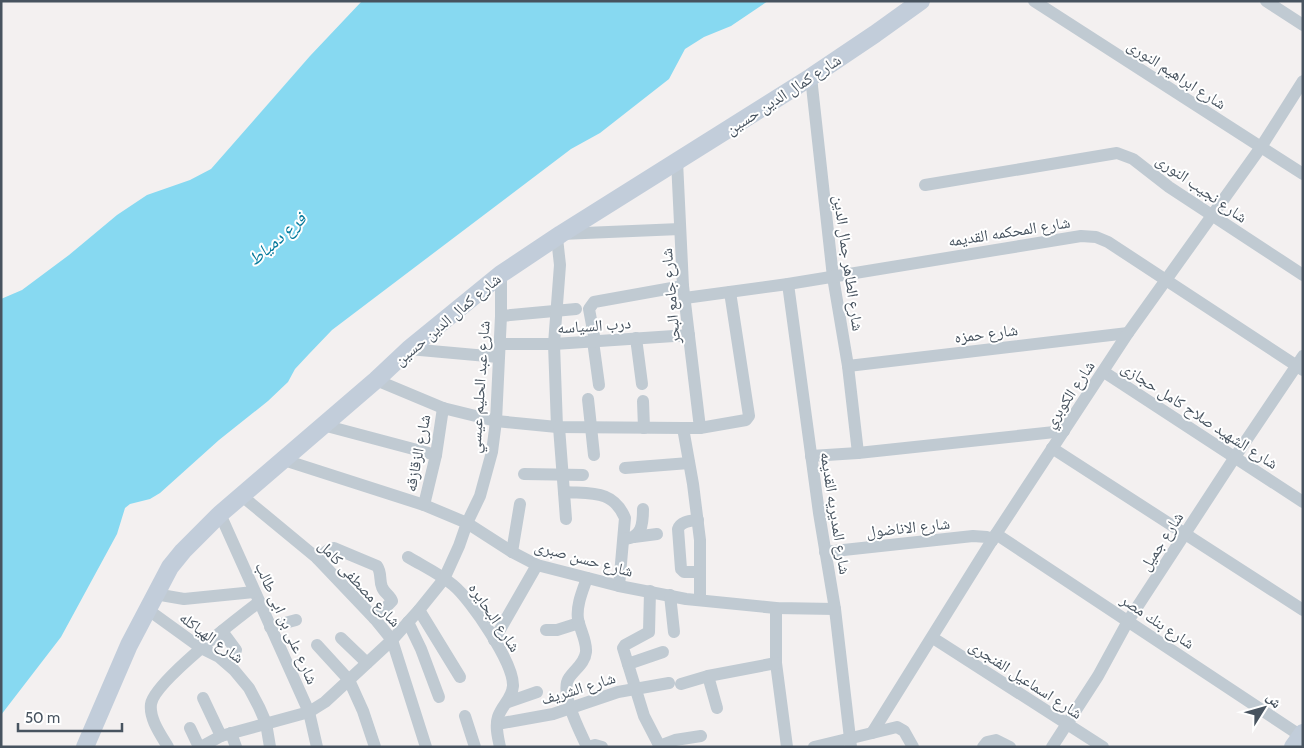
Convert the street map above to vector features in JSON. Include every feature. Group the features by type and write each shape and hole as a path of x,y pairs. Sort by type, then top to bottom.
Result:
{"main road":[{"name":"شارع كمال الدين حسين","path":"89,744 129,645 170,567 183,551 220,514 376,380 409,349 501,274 811,77 921,1"}],"street":[{"name":"شارع ابراهيم النورى","path":"1034,1 1303,174"},
{"path":"1266,1 1303,25"},
{"path":"1282,13 1289,1"},
{"name":"شارع الطاهر جمال الدين","path":"811,77 833,277 848,366 858,453"},
{"name":"شارع الكوبري","path":"872,733 994,538 1128,333 1261,147 1303,81"},
{"name":"شارع نجيب النورى","path":"925,185 1117,153 1133,159 1169,187 1303,275"},
{"name":"شارع جامع البحر","path":"678,161 684,292 700,428"},
{"path":"566,519 558,427 554,344 560,266 559,236 680,229"},
{"name":"شارع المحكمه القديمه","path":"599,385 589,309 594,302 684,292 730,292 1081,236 1108,242 1300,364"},
{"name":"شارع عبد الحليم عيسي","path":"200,747 226,735 309,712 334,695 392,640 444,579 488,473 496,421 501,274"},
{"name":"شارع المديريه القديمه","path":"788,284 811,456 835,609 850,743"},
{"path":"376,380 443,408 496,421 558,427 700,428 746,420 749,416 730,292"},
{"path":"501,316 576,309"},
{"name":"شارع حمزه","path":"848,366 1128,333"},
{"name":"درب السياسه","path":"409,349 499,351 554,344 689,335"},
{"path":"636,338 642,384"},
{"name":"شارع جميل","path":"1052,747 1068,725 1128,621 1184,534 1234,457 1300,364"},
{"name":"شارع الشهيد صلاح كامل حجازى","path":"1104,372 1303,502"},
{"path":"588,399 594,455"},
{"path":"643,401 644,428"},
{"name":"شارع الزقازقه","path":"424,505 436,455 443,408"},
{"path":"323,425 436,455"},
{"path":"683,428 700,540 700,600"},
{"path":"811,456 858,453 1064,431"},
{"path":"1052,448 1303,610"},
{"name":"شارع حسن صبرى","path":"284,460 424,505 467,523 512,552 537,565 619,586 700,600 776,608 835,609"},
{"path":"625,468 689,463"},
{"path":"524,474 583,475"},
{"path":"564,492 601,494 616,502 621,510 625,518 629,538 619,586"},
{"name":"شارع مصطفى كامل","path":"242,496 317,558 376,619 392,640 426,747"},
{"path":"512,552 520,504"},
{"path":"629,538 640,532 643,509"},
{"name":"شارع على بن ابى طالب","path":"220,514 309,712 318,747"},
{"path":"698,520 683,523 679,525 678,529 681,569 684,572 700,572"},
{"path":"629,538 657,534"},
{"name":"شارع الاناضول","path":"825,552 973,536 994,538"},
{"name":"شارع بنك مصر","path":"994,538 1128,621 1299,739"},
{"path":"317,558 334,548 377,566 380,572 382,588 392,601 376,619"},
{"name":"شارع البحايره","path":"408,557 453,585 467,600 503,654 513,677 513,691 508,702 500,712 497,724"},
{"path":"494,640 537,565"},
{"path":"587,578 578,606 579,623 586,650 585,658 567,682 566,691 587,747 595,745 602,747"},
{"path":"650,591 649,632 625,645 623,648 644,716 660,746 675,740 702,736"},
{"path":"670,595 674,632"},
{"path":"151,601 256,597"},
{"path":"168,747 154,722 151,711 151,703 159,689 256,597"},
{"name":"شارع الهياكله","path":"151,601 201,648 219,657 234,670 249,688 266,723 270,747"},
{"path":"776,608 776,663 787,747"},
{"path":"419,610 460,677"},
{"path":"270,627 296,620"},
{"path":"408,622 421,649 438,697"},
{"path":"546,630 569,628 579,623"},
{"path":"222,631 236,650"},
{"path":"342,638 367,663"},
{"name":"شارع اسماعيل الفنجرى","path":"932,638 1102,747"},
{"path":"317,645 349,680 363,710 375,747"},
{"path":"628,664 663,652"},
{"name":"شارع الشريف","path":"497,724 553,714 618,692 776,663"},
{"path":"708,676 717,708"},
{"path":"508,702 537,692"},
{"path":"203,698 226,735 236,747"},
{"path":"465,716 475,747"},
{"path":"497,724 500,747"},
{"path":"814,747 850,743 872,733 897,727 904,731 912,747"},
{"path":"190,728 200,747"},
{"path":"983,747 987,742 996,740 1010,747"}],"water":[{"name":"فرع دمياط","path":"362,1 768,1 731,26 704,37 685,49 669,79 600,133 571,149 332,330 295,369 288,382 268,401 219,440 160,493 150,499 130,504 125,508 117,534 61,637 1,715 1,299 22,290 69,255 117,215 147,195 190,180 211,169 310,56"}]}
